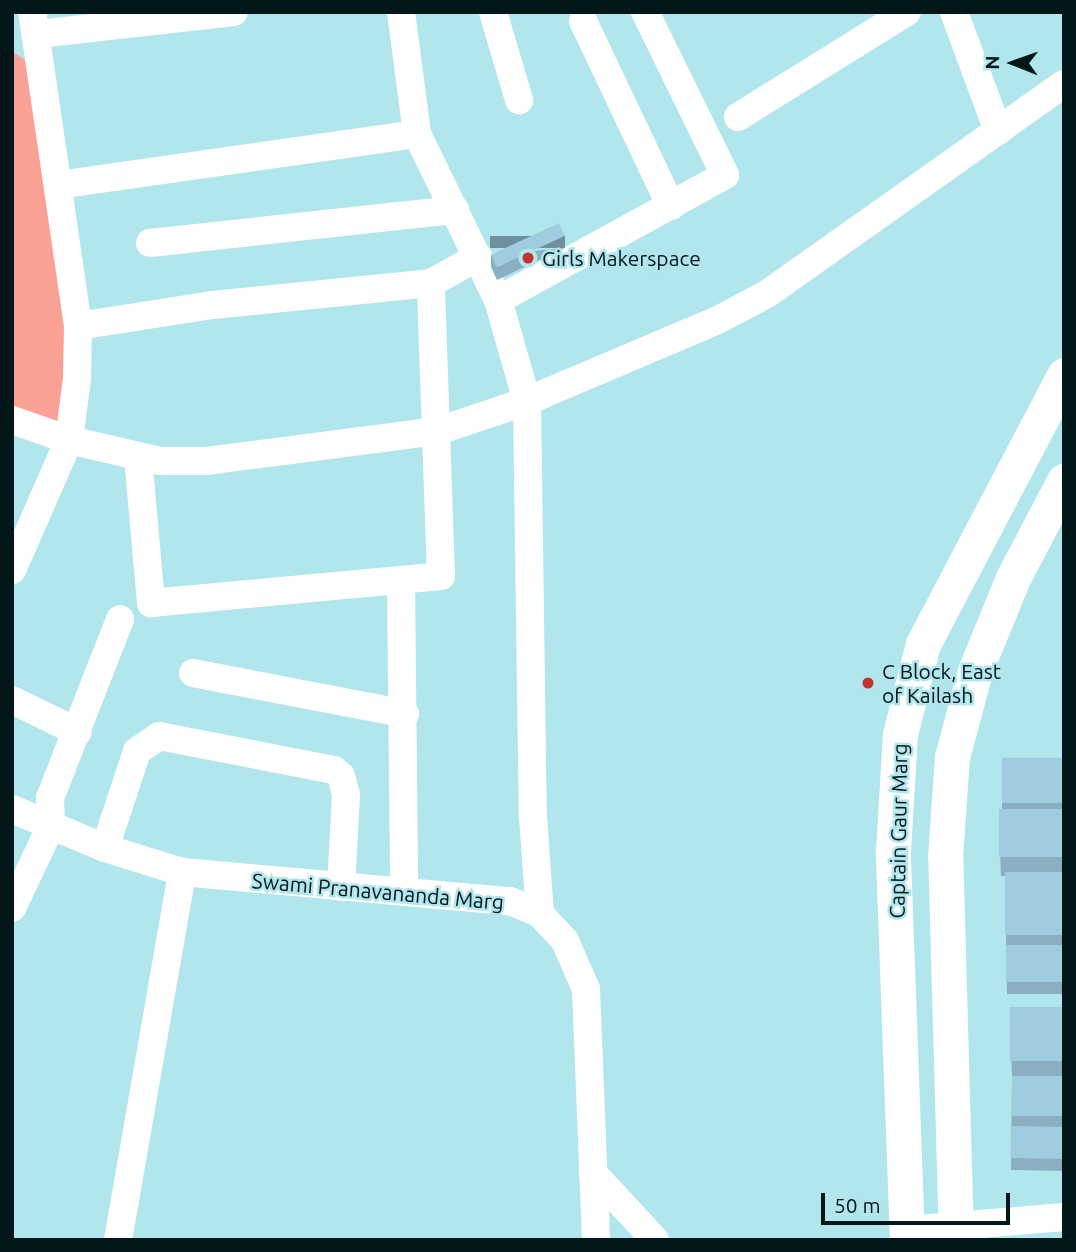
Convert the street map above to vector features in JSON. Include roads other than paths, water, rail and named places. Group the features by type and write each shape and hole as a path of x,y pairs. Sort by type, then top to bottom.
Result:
{"main road":[{"name":"Captain Gaur Marg","path":"907,1235 893,851 900,734 923,643 1064,375"},
{"path":"956,1233 945,857 952,757 975,671 1008,590 1064,481"}],"street":[{"path":"12,570 69,440 78,378 78,326 35,23 234,12"},
{"path":"401,12 417,134 498,300 527,401 533,817 540,914"},
{"path":"493,12 519,100"},
{"path":"498,300 725,175 645,12"},
{"path":"738,117 907,12"},
{"path":"954,12 998,131"},
{"path":"583,21 671,206"},
{"path":"12,420 69,440 138,457 206,461 438,431 527,401 718,320 767,294 1064,84"},
{"path":"58,185 417,134"},
{"path":"150,243 455,210"},
{"path":"78,326 212,305 430,283 478,257"},
{"path":"138,457 151,603 401,583 441,576 438,431 430,283"},
{"path":"401,583 405,714 404,892"},
{"path":"12,908 51,826 50,798 120,619"},
{"path":"193,673 405,714"},
{"path":"12,700 78,732"},
{"path":"105,848 136,751 159,736 334,770 341,776 346,795 341,887"},
{"name":"Swami Pranavananda Marg","path":"12,809 105,848 182,872 510,901 540,914 565,941 586,989 596,1240"},
{"path":"118,1240 182,872"},
{"path":"593,1173 655,1240"},
{"path":"907,1235 956,1233 1064,1217"}],"place":[{"name":"Girls Makerspace","path":"528,258"},
{"name":"C Block, East of Kailash","path":"868,683"}]}
